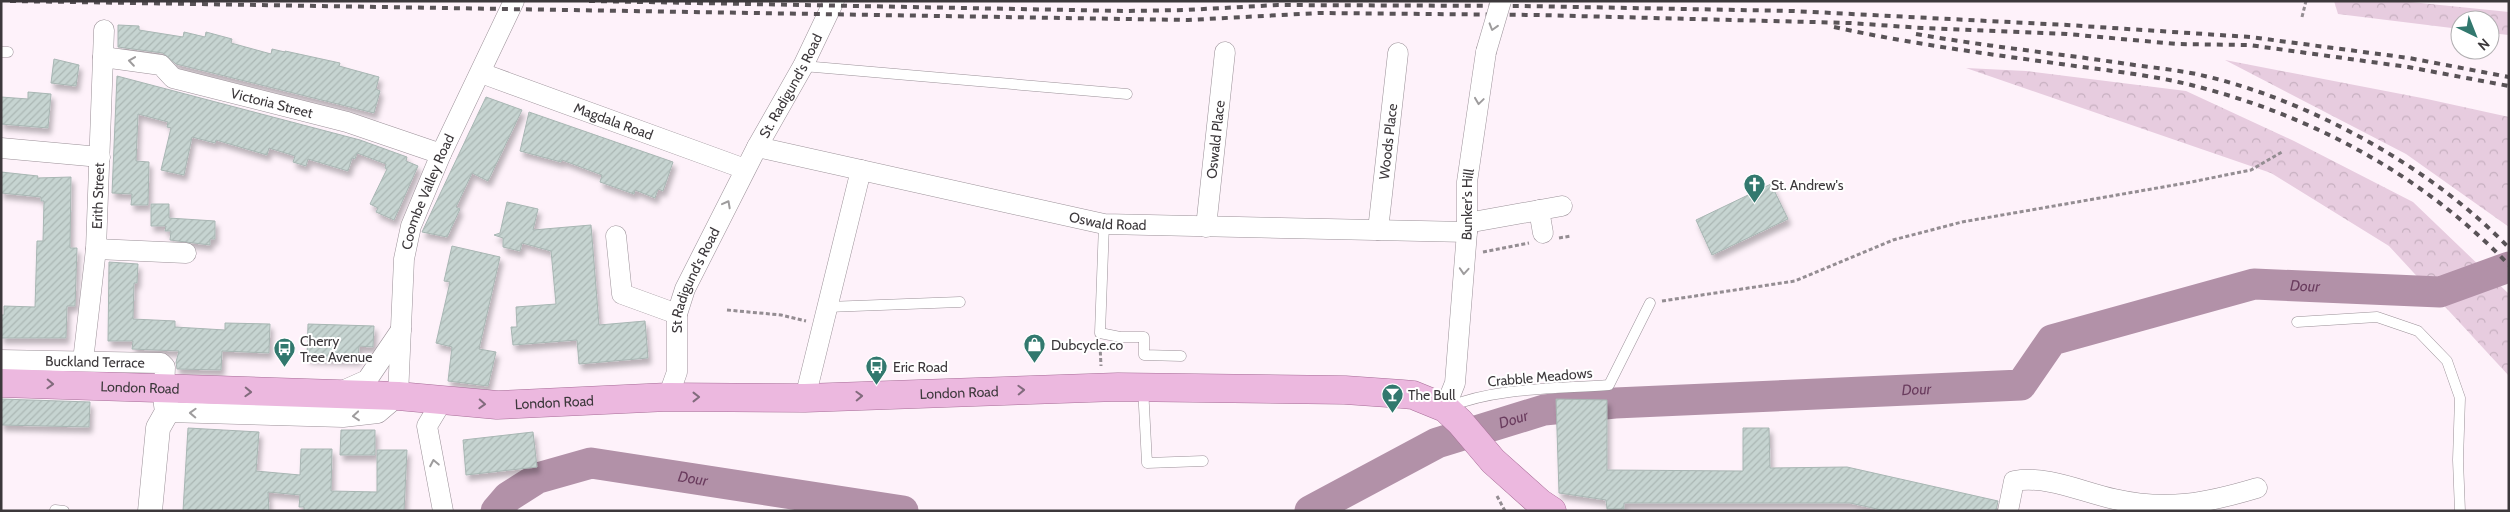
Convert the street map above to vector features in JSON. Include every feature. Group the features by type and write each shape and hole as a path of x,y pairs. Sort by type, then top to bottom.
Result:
{"main road":[{"name":"London Road","path":"1,383 165,401 335,394 398,396 497,404 668,397 805,398 1142,386 1345,390 1413,395 1452,415 1493,461 1540,503 1552,511"},
{"name":"London Road","path":"1493,461 1517,511"}],"street":[{"name":"Coombe Valley Road","path":"398,396 404,259 411,226 441,154 514,1"},
{"name":"St. Radigund's Road","path":"746,169 756,147 803,66 834,1"},
{"name":"Bunker's Hill","path":"1452,415 1467,227 1467,182 1486,52 1501,1"},
{"name":"Erith Street","path":"83,361 96,250 104,30"},
{"name":"Oswald Place","path":"1206,228 1225,52"},
{"name":"Woods Place","path":"1378,230 1398,54"},
{"name":"Victoria Street","path":"103,57 161,65 173,78 347,122 441,154"},
{"name":"Magdala Road","path":"481,73 746,169"},
{"name":"Oswald Road","path":"756,147 1104,224 1206,228 1378,230 1467,227 1562,206"},
{"path":"1,148 100,157"},
{"name":"St Radigund's Road","path":"668,397 677,372 677,314 695,264 746,169"},
{"path":"805,398 861,170"},
{"path":"1540,210 1544,238"},
{"path":"616,236 622,294 677,314"},
{"path":"96,250 186,253"},
{"path":"335,394 367,380 400,330"},
{"name":"Buckland Terrace","path":"1,360 161,363 165,366 165,401"},
{"name":"London Road","path":"165,401 344,418 378,413 398,396"},
{"path":"150,511 158,428 165,401"},
{"path":"442,401 427,426 443,511"},
{"path":"2008,511 2014,481 2032,478 2117,500 2180,506 2208,502 2257,488"}],"lane":[{"path":"803,66 1127,94"},
{"path":"1104,224 1100,333 1120,337 1144,337 1144,356 1181,356"},
{"path":"824,316 960,302"},
{"name":"Crabble Meadows","path":"1452,415 1471,398 1496,393 1609,385 1650,303"},
{"path":"2297,322 2377,317 2418,331 2447,361 2460,398 2458,460 2460,511"},
{"path":"1142,386 1147,463 1203,462"},
{"path":"55,510 64,511"}],"path":[{"path":"2302,17 2306,1"},
{"path":"1650,303 1795,281 1893,240 1962,222 2177,185 2251,170 2282,152"},
{"path":"1465,255 1544,238 1571,236"},
{"path":"727,310 781,315 824,316"},
{"path":"1100,333 1101,387"}],"green space":[{"path":"2334,1 2401,1 2489,10 2450,10 2450,28 2338,14"},
{"path":"2500,11 2509,12 2509,35 2500,34"},
{"path":"2225,60 2427,99 2509,117 2509,227 2406,154"},
{"path":"1966,68 2026,71 2186,91 2294,141 2413,202 2509,294 2509,376 2389,246 2271,173"}],"building":[{"path":"118,25 139,26 139,30 183,37 184,32 205,37 206,32 232,39 231,43 271,54 272,49 340,63 339,66 379,77 376,89 380,91 374,113 176,64 163,53 118,47"},
{"path":"54,59 79,65 76,86 51,83"},
{"path":"117,76 360,140 407,157 406,161 418,166 394,220 376,212 378,208 370,204 387,169 385,168 386,164 357,153 355,159 352,158 348,171 308,159 306,166 293,162 295,156 269,148 267,155 216,140 215,143 192,137 184,175 161,170 171,128 167,127 168,122 138,114 136,161 149,162 148,205 131,205 132,194 112,193"},
{"path":"28,92 51,94 48,128 1,124 1,97 28,99"},
{"path":"486,97 522,110 488,181 472,173 456,207 460,209 447,237 422,232"},
{"path":"529,112 673,162 663,191 658,189 655,198 635,190 634,194 600,182 602,175 562,160 561,162 520,151"},
{"path":"1,172 38,176 37,178 71,177 70,248 77,248 75,306 67,306 66,338 1,338 1,315 4,315 4,306 35,307 37,241 43,241 44,201 41,201 41,197 1,193"},
{"name":"St. Andrew's","path":"1771,184 1788,219 1712,255 1696,220"},
{"path":"507,202 538,209 533,230 591,225 599,325 645,321 648,358 579,364 577,340 513,345 511,327 517,327 516,307 556,304 551,251 522,243 520,251 503,247 503,238 494,235 500,233"},
{"path":"151,204 169,204 169,218 215,221 215,239 210,239 210,245 170,240 171,231 165,231 166,226 151,226"},
{"path":"452,246 500,257 479,349 496,352 488,386 448,381 452,347 436,343 450,282 444,281"},
{"path":"109,262 138,264 137,283 134,283 133,319 175,321 175,327 225,330 225,323 270,324 269,353 222,351 221,370 177,369 176,362 179,351 132,349 133,341 108,341"},
{"path":"308,324 374,326 373,347 359,346 358,360 307,358"},
{"path":"1,399 90,402 89,427 1,425"},
{"path":"1556,399 1607,400 1607,470 1743,471 1743,428 1769,428 1770,468 1847,467 1998,501 1996,511 1886,511 1850,503 1624,503 1624,509 1607,509 1606,500 1559,493"},
{"path":"188,428 259,432 256,471 300,475 301,449 332,449 331,491 377,492 377,450 407,450 404,511 304,511 304,507 299,507 300,495 268,492 269,511 183,511"},
{"path":"341,430 375,430 375,455 340,455"},
{"path":"533,432 537,467 466,475 463,440"}],"waterway":[{"name":"Dour","path":"1310,511 1437,443 1544,410 1615,403 2021,385 2052,340 2254,284 2440,292 2509,267"},
{"name":"Dour","path":"496,511 508,497 538,478 591,463 903,511"}],"railway":[{"path":"10,1 1188,20 1319,13 1537,15 1850,23 2067,34 2177,44 2249,45 2408,67 2509,86"},
{"path":"589,1 1125,11 1278,5 1524,6 1793,11 2067,25 2250,37 2409,58 2509,77"},
{"path":"1834,27 1944,47 2160,78 2195,86 2282,114 2324,132 2364,153 2403,177 2441,204 2476,233 2509,265"},
{"path":"1916,34 2187,72 2237,85 2280,100 2364,139 2405,163 2478,218 2509,248"}],"place":[{"name":"St. Andrew's","path":"1755,204"},
{"name":"Dubcycle.co","path":"1035,364"},
{"name":"Cherry Tree Avenue","path":"284,368"},
{"name":"Eric Road","path":"877,386"},
{"name":"The Bull","path":"1392,414"}]}
